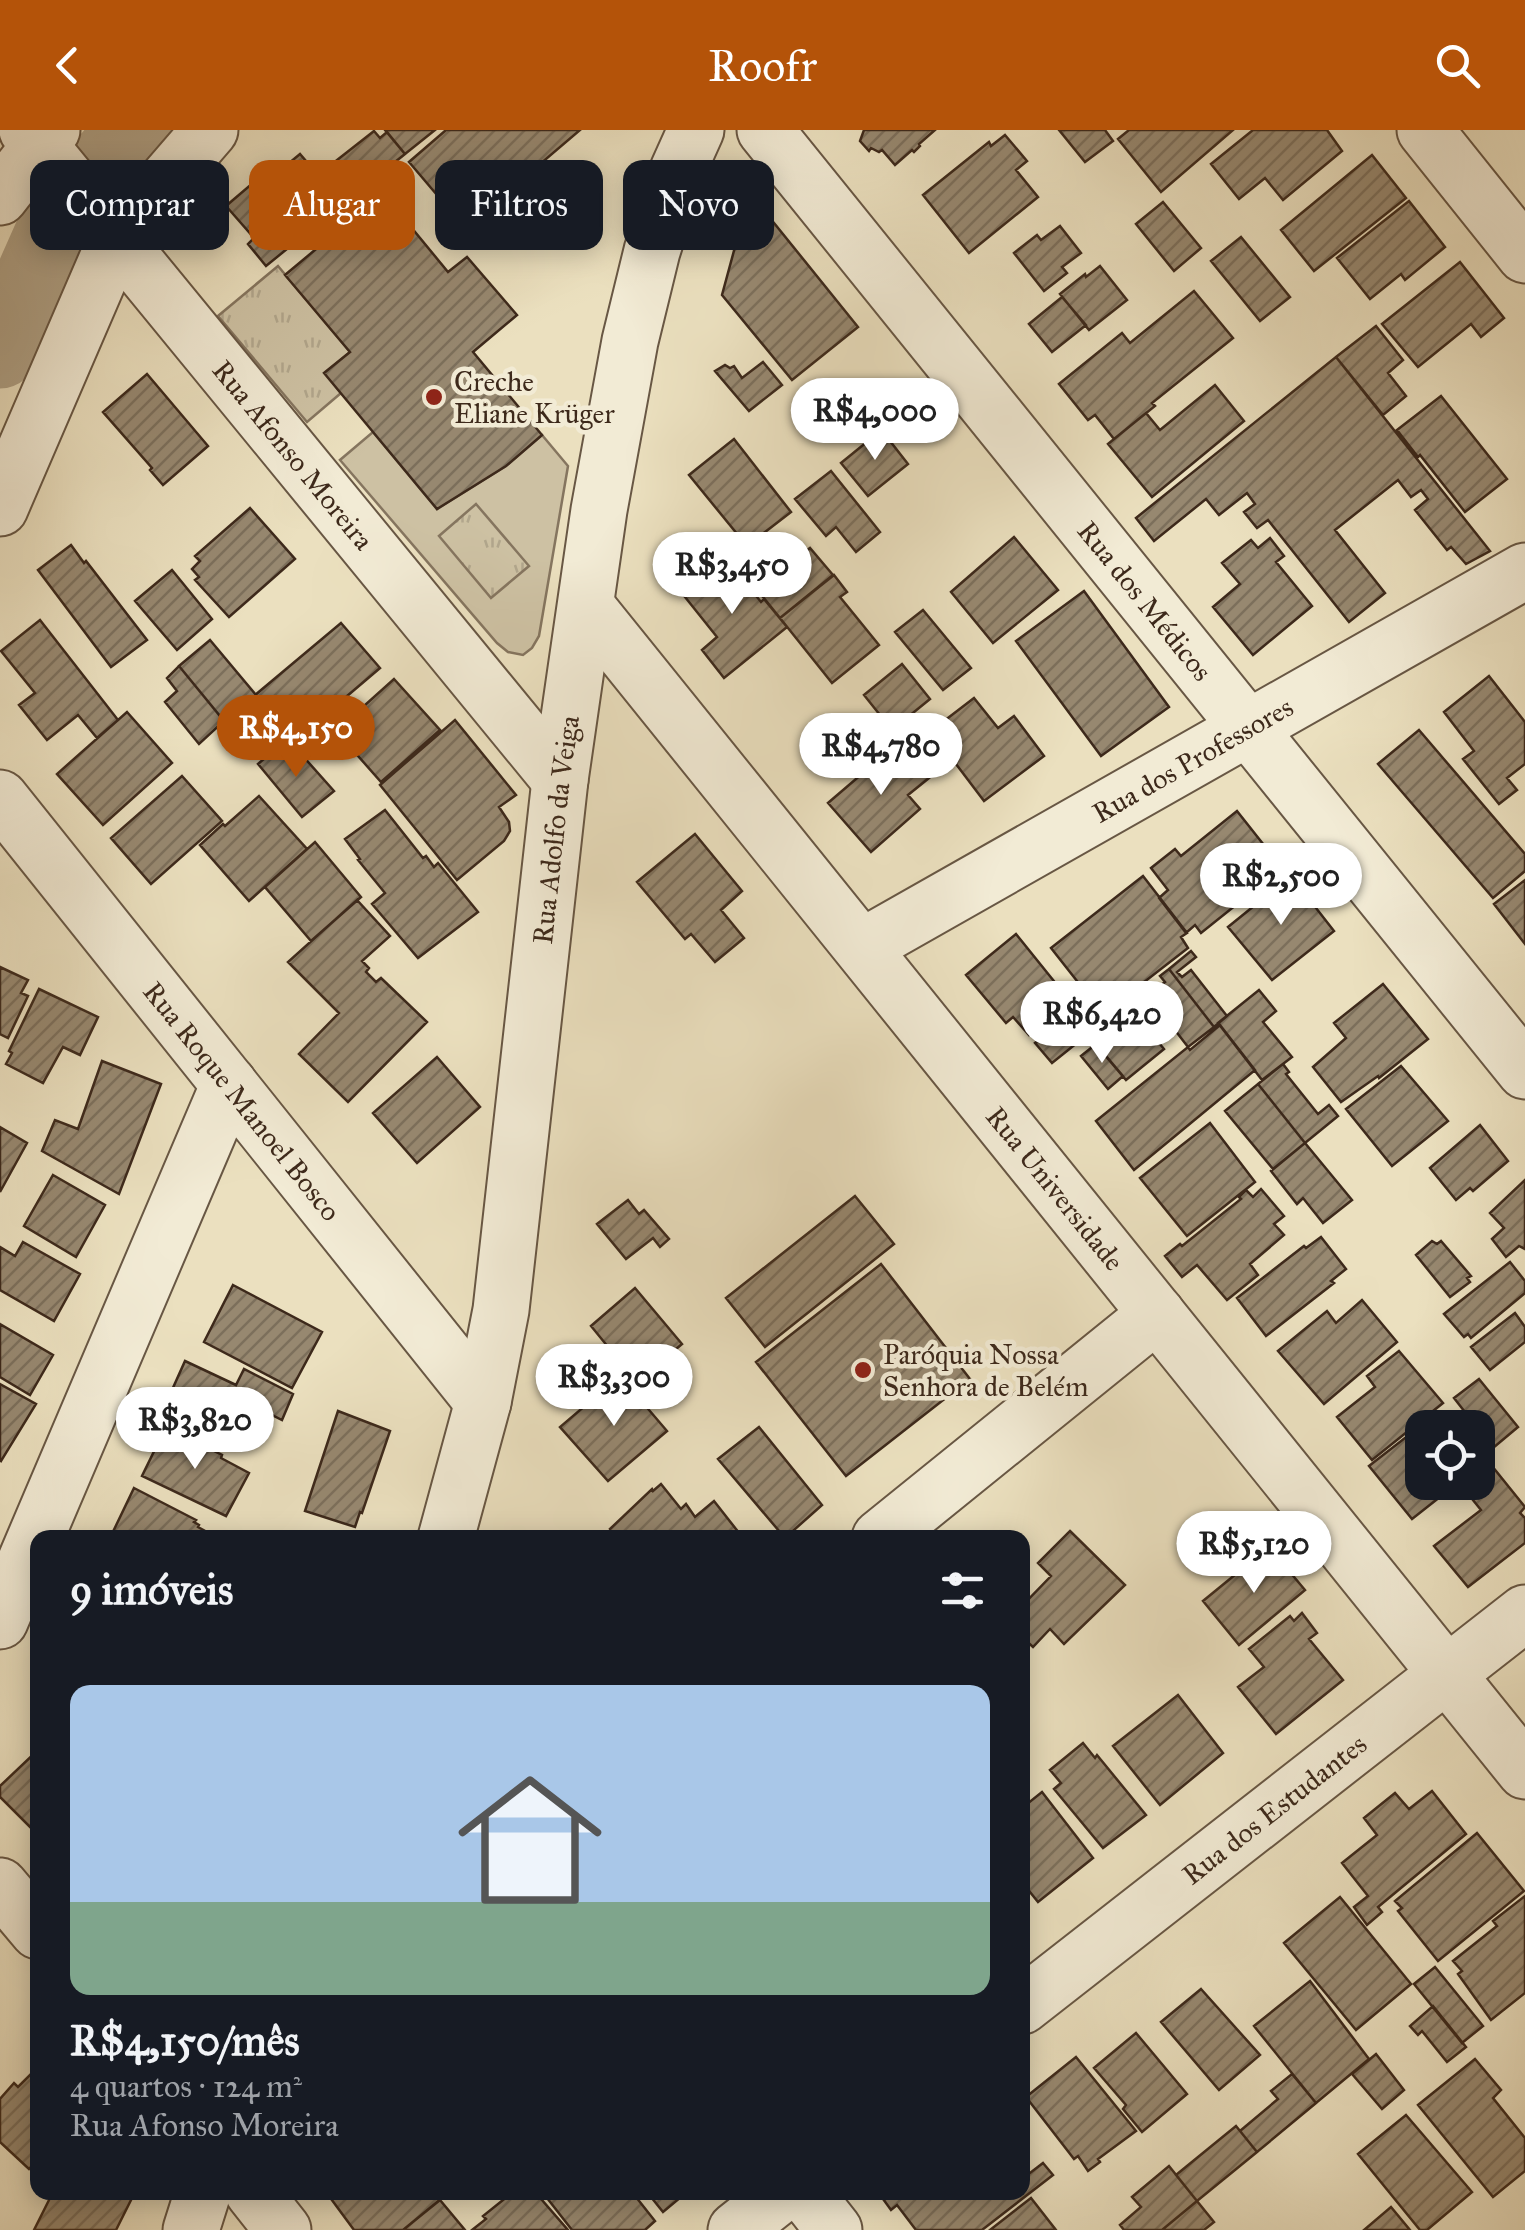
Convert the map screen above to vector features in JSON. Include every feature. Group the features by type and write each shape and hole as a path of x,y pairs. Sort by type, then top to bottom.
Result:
{"street":[{"path":"179,160 210,130"},
{"name":"Rua Adolfo da Veiga","path":"448,1530 483,1402 501,1310 560,780 600,510 630,341 652,251 678,170 696,130"},
{"name":"Rua dos Médicos","path":"765,130 1525,1071"},
{"path":"1425,130 1525,255"},
{"path":"0,197 45,144"},
{"path":"0,508 100,250"},
{"name":"Rua Afonso Moreira","path":"125,250 560,780"},
{"name":"Rua dos Professores","path":"862,947 1525,571"},
{"name":"Rua Universidade","path":"586,606 1525,1771"},
{"name":"Rua Roque Manoel Bosco","path":"0,798 483,1402"},
{"path":"39,1530 229,1084"},
{"path":"890,1530 1157,1314"},
{"path":"0,1621 30,1551"},
{"name":"Rua dos Estudantes","path":"1030,2000 1525,1613"},
{"path":"0,1886 30,1922"},
{"path":"191,2230 200,2200"},
{"path":"258,2200 282,2230"},
{"path":"736,2230 774,2200"},
{"path":"810,2200 834,2230"}],"green space":[{"path":"278,266 350,352 325,373 341,393 307,422 218,316"},
{"path":"373,432 437,509 506,466 542,435 568,466 539,636 523,655 508,652 497,643 340,460"},
{"path":"476,504 529,566 491,598 439,536"}],"building":[{"path":"385,130 435,130 405,154"},
{"path":"446,130 580,130 545,160 435,160 435,193 411,160"},
{"path":"864,130 935,130 895,165 882,150 869,151 860,141"},
{"path":"1059,130 1105,130 1113,141 1085,162"},
{"path":"1129,130 1233,130 1161,192 1118,139"},
{"path":"1253,130 1327,130 1342,151 1283,200 1265,178 1239,199 1211,164"},
{"path":"374,131 380,138 387,132 405,154 398,160 337,160"},
{"path":"1005,135 1027,161 1016,170 1038,197 969,253 923,195 989,142 991,146"},
{"path":"1372,155 1406,198 1314,271 1281,230"},
{"path":"249,186 249,232 229,209 229,203"},
{"path":"1409,201 1445,247 1405,280 1401,274 1370,299 1337,258"},
{"path":"1163,202 1201,248 1174,271 1136,224"},
{"path":"774,223 858,327 792,380 722,295 734,250 774,250"},
{"path":"1060,226 1081,253 1062,267 1067,273 1044,291 1014,253 1037,235 1041,240"},
{"path":"415,232 448,272 467,257 517,315 473,352 542,435 506,466 437,509 324,373 350,352 285,275 315,250 415,250"},
{"path":"1241,237 1290,297 1260,321 1211,261"},
{"path":"253,250 286,250 266,266"},
{"path":"1460,262 1504,318 1481,337 1471,324 1418,367 1382,324"},
{"path":"1100,266 1127,300 1089,330 1060,294"},
{"path":"1194,291 1233,338 1114,439 1095,415 1088,420 1059,384 1122,333 1130,343"},
{"path":"1062,297 1086,325 1052,352 1029,324"},
{"path":"1376,326 1403,360 1388,373 1406,396 1383,415 1336,357"},
{"path":"1336,357 1490,551 1466,564 1451,547 1447,550 1415,510 1428,499 1421,490 1411,497 1398,480 1335,530 1385,593 1349,622 1268,520 1257,528 1244,512 1255,504 1247,493 1219,515 1206,499 1154,541 1136,518"},
{"path":"763,362 782,385 749,411 715,371 725,365 734,366 742,378"},
{"path":"147,374 208,446 163,485 103,412"},
{"path":"1215,385 1244,421 1152,497 1108,444 1146,413 1160,430"},
{"path":"1441,396 1507,479 1465,512 1397,430"},
{"path":"884,428 908,464 868,496 841,463"},
{"path":"734,439 791,512 747,546 689,475"},
{"path":"831,471 880,532 856,552 836,527 826,536 795,499"},
{"path":"250,508 295,559 229,617 195,580 199,577 192,569 200,561 195,556"},
{"path":"1014,537 1058,590 993,643 951,592"},
{"path":"770,538 790,563 810,548 833,575 780,618 737,565"},
{"path":"1270,538 1284,556 1276,562 1312,606 1253,655 1213,607 1240,584 1222,563 1251,540 1258,548"},
{"path":"71,545 147,640 111,667 38,570"},
{"path":"725,557 787,627 724,678 702,650 717,637 681,592"},
{"path":"172,570 212,619 177,650 135,601"},
{"path":"834,575 847,592 840,597 879,645 832,683 780,618"},
{"path":"1084,591 1169,707 1101,756 1016,641"},
{"path":"923,610 971,668 943,690 895,632"},
{"path":"40,620 118,720 97,738 78,715 47,740 19,705 35,693 1,651"},
{"path":"341,623 380,668 293,742 254,696"},
{"path":"210,640 256,695 224,721 179,666"},
{"path":"902,664 930,699 892,730 864,695"},
{"path":"179,666 224,721 199,744 165,702 177,691 167,678"},
{"path":"1489,676 1525,722 1525,764 1507,778 1517,790 1499,804 1463,759 1474,751 1444,712"},
{"path":"394,679 440,730 381,782 336,731"},
{"path":"974,698 998,728 1014,716 1044,756 984,801 931,731"},
{"path":"127,712 172,763 103,825 57,774"},
{"path":"455,720 516,795 499,807 509,822 510,831 504,841 457,880 380,785"},
{"path":"1419,730 1525,854 1525,871 1493,898 1378,764"},
{"path":"898,743 929,778 908,795 920,809 871,852 828,803"},
{"path":"279,746 292,759 301,754 334,791 302,817 258,764"},
{"path":"182,776 222,821 151,884 111,838"},
{"path":"259,796 307,849 249,901 200,845"},
{"path":"385,810 423,858 426,856 434,867 438,863 478,912 418,958 372,904 385,893 345,839"},
{"path":"1237,811 1282,868 1201,933 1195,925 1186,933 1159,898 1168,890 1151,868 1175,849 1181,856"},
{"path":"695,834 742,891 721,910 744,938 715,962 691,934 685,939 637,882"},
{"path":"315,842 361,897 311,941 265,887"},
{"path":"1143,876 1187,933 1181,937 1188,948 1103,1014 1051,948"},
{"path":"1291,876 1334,931 1272,980 1228,927"},
{"path":"1525,880 1525,944 1494,904"},
{"path":"357,900 390,936 362,961 369,968 366,972 376,982 381,978 427,1022 348,1102 299,1054 339,1013 288,962"},
{"path":"1016,934 1070,1001 1029,1035 1013,1017 1006,1023 966,975"},
{"path":"1191,951 1196,957 1177,972 1182,977 1191,970 1227,1016 1214,1027 1169,969"},
{"path":"0,967 28,980 21,993 28,996 8,1038 0,1034"},
{"path":"1169,969 1214,1027 1188,1047 1148,995 1165,982 1160,976"},
{"path":"1383,984 1428,1039 1341,1102 1313,1067 1346,1038 1334,1023"},
{"path":"39,989 98,1017 80,1055 63,1047 43,1083 6,1064"},
{"path":"1259,990 1276,1011 1263,1022 1292,1057 1262,1080 1218,1023"},
{"path":"1081,993 1103,1022 1052,1063 1035,1043 1057,1025 1050,1018"},
{"path":"1130,1008 1164,1049 1126,1080 1092,1040"},
{"path":"1220,1025 1255,1070 1134,1170 1096,1121"},
{"path":"1096,1044 1123,1076 1108,1089 1081,1056"},
{"path":"437,1057 480,1107 417,1163 373,1113"},
{"path":"102,1061 161,1084 119,1194 42,1151 55,1120 78,1129"},
{"path":"1283,1064 1289,1072 1286,1074 1318,1114 1329,1105 1338,1116 1305,1143 1258,1084"},
{"path":"1401,1066 1448,1121 1392,1166 1346,1109"},
{"path":"1258,1084 1305,1143 1273,1169 1225,1111"},
{"path":"1210,1123 1255,1182 1187,1236 1140,1178"},
{"path":"1480,1125 1508,1161 1456,1200 1430,1168"},
{"path":"0,1127 27,1143 0,1192"},
{"path":"1305,1143 1352,1200 1323,1223 1303,1198 1297,1204 1271,1171"},
{"path":"53,1175 105,1205 76,1257 24,1226"},
{"path":"1525,1180 1525,1249 1519,1246 1506,1257 1492,1239 1504,1228 1490,1213"},
{"path":"1261,1189 1284,1216 1274,1224 1284,1235 1250,1264 1258,1275 1227,1300 1197,1265 1182,1277 1165,1256 1241,1199 1246,1190 1253,1197"},
{"path":"855,1196 894,1244 765,1347 726,1298"},
{"path":"628,1200 639,1214 644,1210 669,1239 660,1247 653,1238 626,1259 597,1224"},
{"path":"1321,1237 1346,1269 1331,1281 1334,1283 1266,1336 1237,1298"},
{"path":"1432,1241 1441,1241 1471,1276 1467,1278 1470,1282 1450,1297 1416,1255"},
{"path":"23,1242 80,1274 54,1321 0,1290 0,1247 15,1256"},
{"path":"1510,1262 1525,1281 1525,1293 1471,1338 1468,1334 1464,1337 1444,1314"},
{"name":"Paróquia Nossa Senhora de Belém","path":"881,1264 970,1379 846,1476 756,1362"},
{"path":"233,1285 322,1332 292,1388 204,1342"},
{"path":"635,1288 682,1344 664,1359 685,1384 657,1407 591,1326"},
{"path":"1362,1300 1397,1342 1324,1404 1278,1351 1327,1311 1336,1323"},
{"path":"1515,1313 1525,1327 1525,1342 1490,1370 1471,1347"},
{"path":"0,1324 53,1355 30,1395 0,1377"},
{"path":"1399,1351 1443,1403 1434,1410 1405,1410 1405,1434 1372,1460 1337,1417 1375,1387 1367,1376"},
{"path":"185,1361 236,1385 244,1369 293,1394 282,1420 262,1410 244,1445 164,1408"},
{"path":"620,1376 667,1431 608,1481 560,1427"},
{"path":"1479,1379 1518,1427 1495,1446 1495,1410 1463,1410 1454,1398"},
{"path":"0,1384 36,1404 1,1461 0,1460"},
{"path":"338,1411 390,1431 355,1527 305,1511"},
{"path":"166,1427 249,1473 226,1516 142,1476"},
{"path":"759,1427 822,1505 794,1530 778,1530 718,1459"},
{"path":"1405,1438 1405,1500 1436,1500 1412,1519 1369,1466"},
{"path":"1495,1470 1525,1507 1520,1513 1525,1518 1525,1543 1468,1587 1434,1546 1481,1510 1473,1500 1495,1500"},
{"path":"661,1484 681,1509 686,1504 695,1517 714,1501 737,1530 611,1530"},
{"path":"134,1488 196,1520 203,1530 114,1530"},
{"path":"1070,1531 1125,1585 1064,1644 1050,1629 1033,1647 1030,1598 1051,1576 1038,1563"},
{"path":"1269,1547 1305,1590 1239,1645 1203,1601"},
{"path":"1302,1613 1317,1633 1309,1639 1343,1680 1276,1734 1238,1687 1264,1667 1249,1649 1290,1616 1294,1621"},
{"path":"1178,1695 1223,1753 1160,1805 1113,1746"},
{"path":"1083,1743 1146,1815 1103,1848 1054,1789 1061,1783 1050,1770"},
{"path":"30,1758 30,1827 0,1797 0,1786"},
{"path":"1432,1791 1466,1834 1378,1907 1382,1912 1367,1925 1354,1907 1368,1896 1342,1863 1377,1835 1364,1818 1395,1793 1409,1809"},
{"path":"1042,1792 1093,1858 1038,1902 1030,1892 1030,1802"},
{"path":"1477,1833 1524,1891 1438,1961 1398,1911 1402,1908 1395,1901"},
{"path":"1525,1896 1525,1993 1491,2020 1453,1961 1497,1926 1493,1921"},
{"path":"1340,1897 1411,1984 1356,2030 1284,1943"},
{"path":"1435,1967 1483,2026 1462,2043 1414,1984"},
{"path":"1310,1981 1369,2059 1316,2103 1254,2026"},
{"path":"1201,1989 1260,2055 1219,2090 1161,2022"},
{"path":"1433,2006 1466,2047 1447,2062 1422,2031 1418,2035 1410,2026"},
{"path":"1136,2033 1187,2094 1142,2132 1123,2109 1126,2105 1094,2068"},
{"path":"1376,2054 1404,2090 1382,2109 1352,2074"},
{"path":"1076,2057 1136,2131 1088,2171 1030,2102 1030,2094"},
{"path":"1475,2059 1501,2090 1493,2098 1525,2138 1525,2171 1493,2197 1418,2105"},
{"path":"1292,2074 1316,2103 1257,2152 1240,2131 1278,2099 1271,2091"},
{"path":"30,2075 29,2169 0,2142 0,2099 14,2083 18,2087"},
{"path":"1406,2115 1472,2192 1427,2230 1420,2230 1358,2154"},
{"path":"1236,2126 1257,2152 1197,2201 1176,2175"},
{"path":"1043,2163 1053,2175 1030,2193 1030,2173"},
{"path":"1169,2166 1197,2201 1162,2230 1124,2230 1120,2225 1141,2207 1132,2197"},
{"path":"49,2200 131,2200 116,2230 34,2230"},
{"path":"332,2200 440,2200 403,2230 354,2230"},
{"path":"440,2200 465,2230 403,2230"},
{"path":"503,2200 542,2200 568,2230 472,2230 486,2219 483,2216"},
{"path":"549,2200 638,2200 655,2221 645,2230 572,2230"},
{"path":"653,2200 677,2200 663,2212"},
{"path":"884,2200 1021,2200 982,2230 916,2230 897,2205 891,2210"},
{"path":"1030,2200 1056,2230 990,2230"},
{"path":"1197,2201 1214,2222 1204,2230 1162,2230"},
{"path":"1391,2207 1410,2230 1364,2230"}],"waterway":[{"path":"0,351 52,234 134,130"}],"place":[{"name":"Creche Eliane Krüger","path":"434,397"},
{"name":"Paróquia Nossa Senhora de Belém","path":"863,1370"}]}
